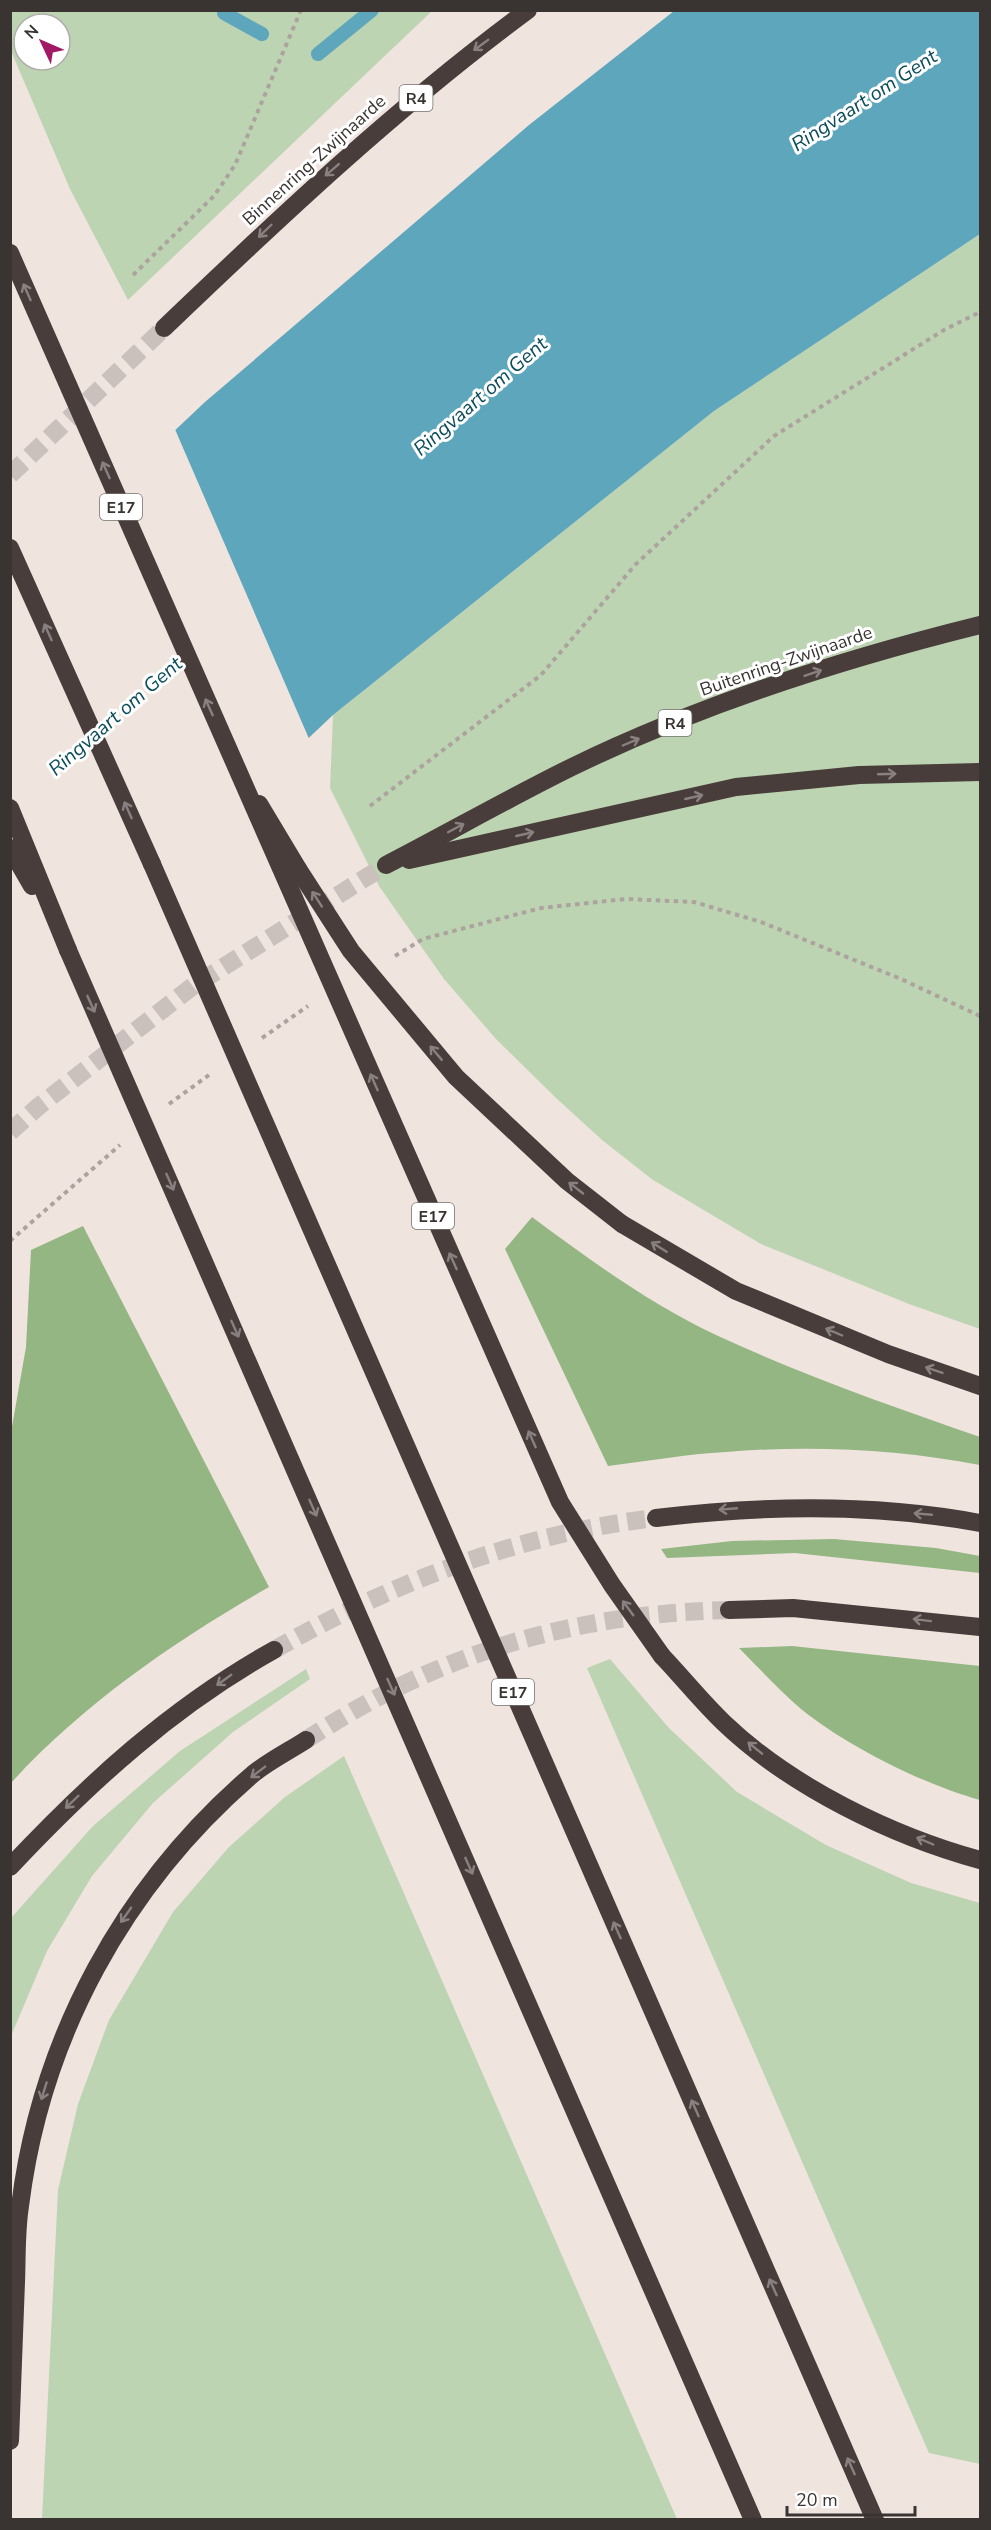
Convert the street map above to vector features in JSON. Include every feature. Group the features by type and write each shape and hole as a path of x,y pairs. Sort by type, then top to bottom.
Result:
{"highway":[{"name":"Binnenring-Zwijnaarde","path":"164,328 308,190 453,66 528,10"},
{"name":"E17","path":"10,253 560,1502 612,1585 662,1656 725,1724 789,1775 859,1813 951,1852 981,1860"},
{"name":"E17","path":"10,548 152,864 875,2520"},
{"name":"Buitenring-Zwijnaarde","path":"981,625 881,650 717,705 573,766 386,865 736,787 859,775 981,772"},
{"path":"232,760 351,951 448,1068 567,1181 622,1224 736,1292 888,1354 981,1386"},
{"path":"10,808 68,950 753,2520"},
{"path":"10,848 68,950"},
{"path":"656,1518 731,1509 835,1507 940,1516 981,1523"},
{"path":"729,1610 793,1608 981,1627"},
{"path":"10,1867 71,1802 150,1733 236,1672 274,1650"},
{"path":"10,2441 19,2206 35,2122 59,2043 92,1973 124,1917 179,1847 254,1773 306,1740"}],"path":[{"path":"134,275 214,196 235,165 301,10"},
{"path":"370,806 541,675 636,564 774,436 944,330 981,312"},
{"path":"392,957 423,939 542,908 626,899 694,902 761,922 901,979 981,1016"},
{"path":"254,1044 309,1005"},
{"path":"162,1110 217,1070"},
{"path":"10,1240 127,1140"}],"green space":[{"path":"11,10 432,11 128,300 70,189 20,72 72,72 72,12 12,12 12,53"},
{"path":"980,234 980,1329 909,1304 761,1244 653,1180 602,1140 496,1039 444,979 379,886 330,788 333,715 714,411"},
{"path":"532,1217 644,1295 716,1335 814,1377 980,1437 980,1465 886,1452 790,1449 697,1454 608,1466 505,1249"},
{"path":"83,1226 269,1587 199,1629 132,1675 69,1726 11,1783 10,1438 26,1347 31,1250"},
{"path":"834,1539 936,1548 980,1556 980,1573 795,1553 667,1558 661,1549 732,1541"},
{"path":"792,1646 980,1666 980,1800 911,1774 841,1737 801,1709 739,1648"},
{"path":"610,1659 668,1727 737,1792 826,1845 911,1883 980,1903 980,2464 929,2453 587,1668"},
{"path":"306,1669 310,1679 233,1732 153,1803 92,1876 47,1951 11,2036 11,1918 93,1826 180,1751"},
{"path":"344,1756 677,2519 42,2519 58,2190 78,2104 109,2020 173,1912 229,1847 285,1797"}],"water":[{"name":"Ringvaart om Gent","path":"674,11 980,11 980,234 714,411 333,715 11,1019 11,585 205,402 529,125"}],"pier":[{"path":"174,427 310,741 10,1022 10,581"}],"waterway":[{"path":"318,54 372,10"},
{"path":"224,13 262,34"}],"tunnel":[{"path":"10,475 164,328"},
{"path":"10,1132 39,1106 193,986 386,865"},
{"path":"274,1650 364,1603 458,1564 556,1536 606,1525 656,1518"},
{"path":"306,1740 406,1684 456,1662 508,1644 561,1630 615,1620 671,1613 729,1610"}]}
